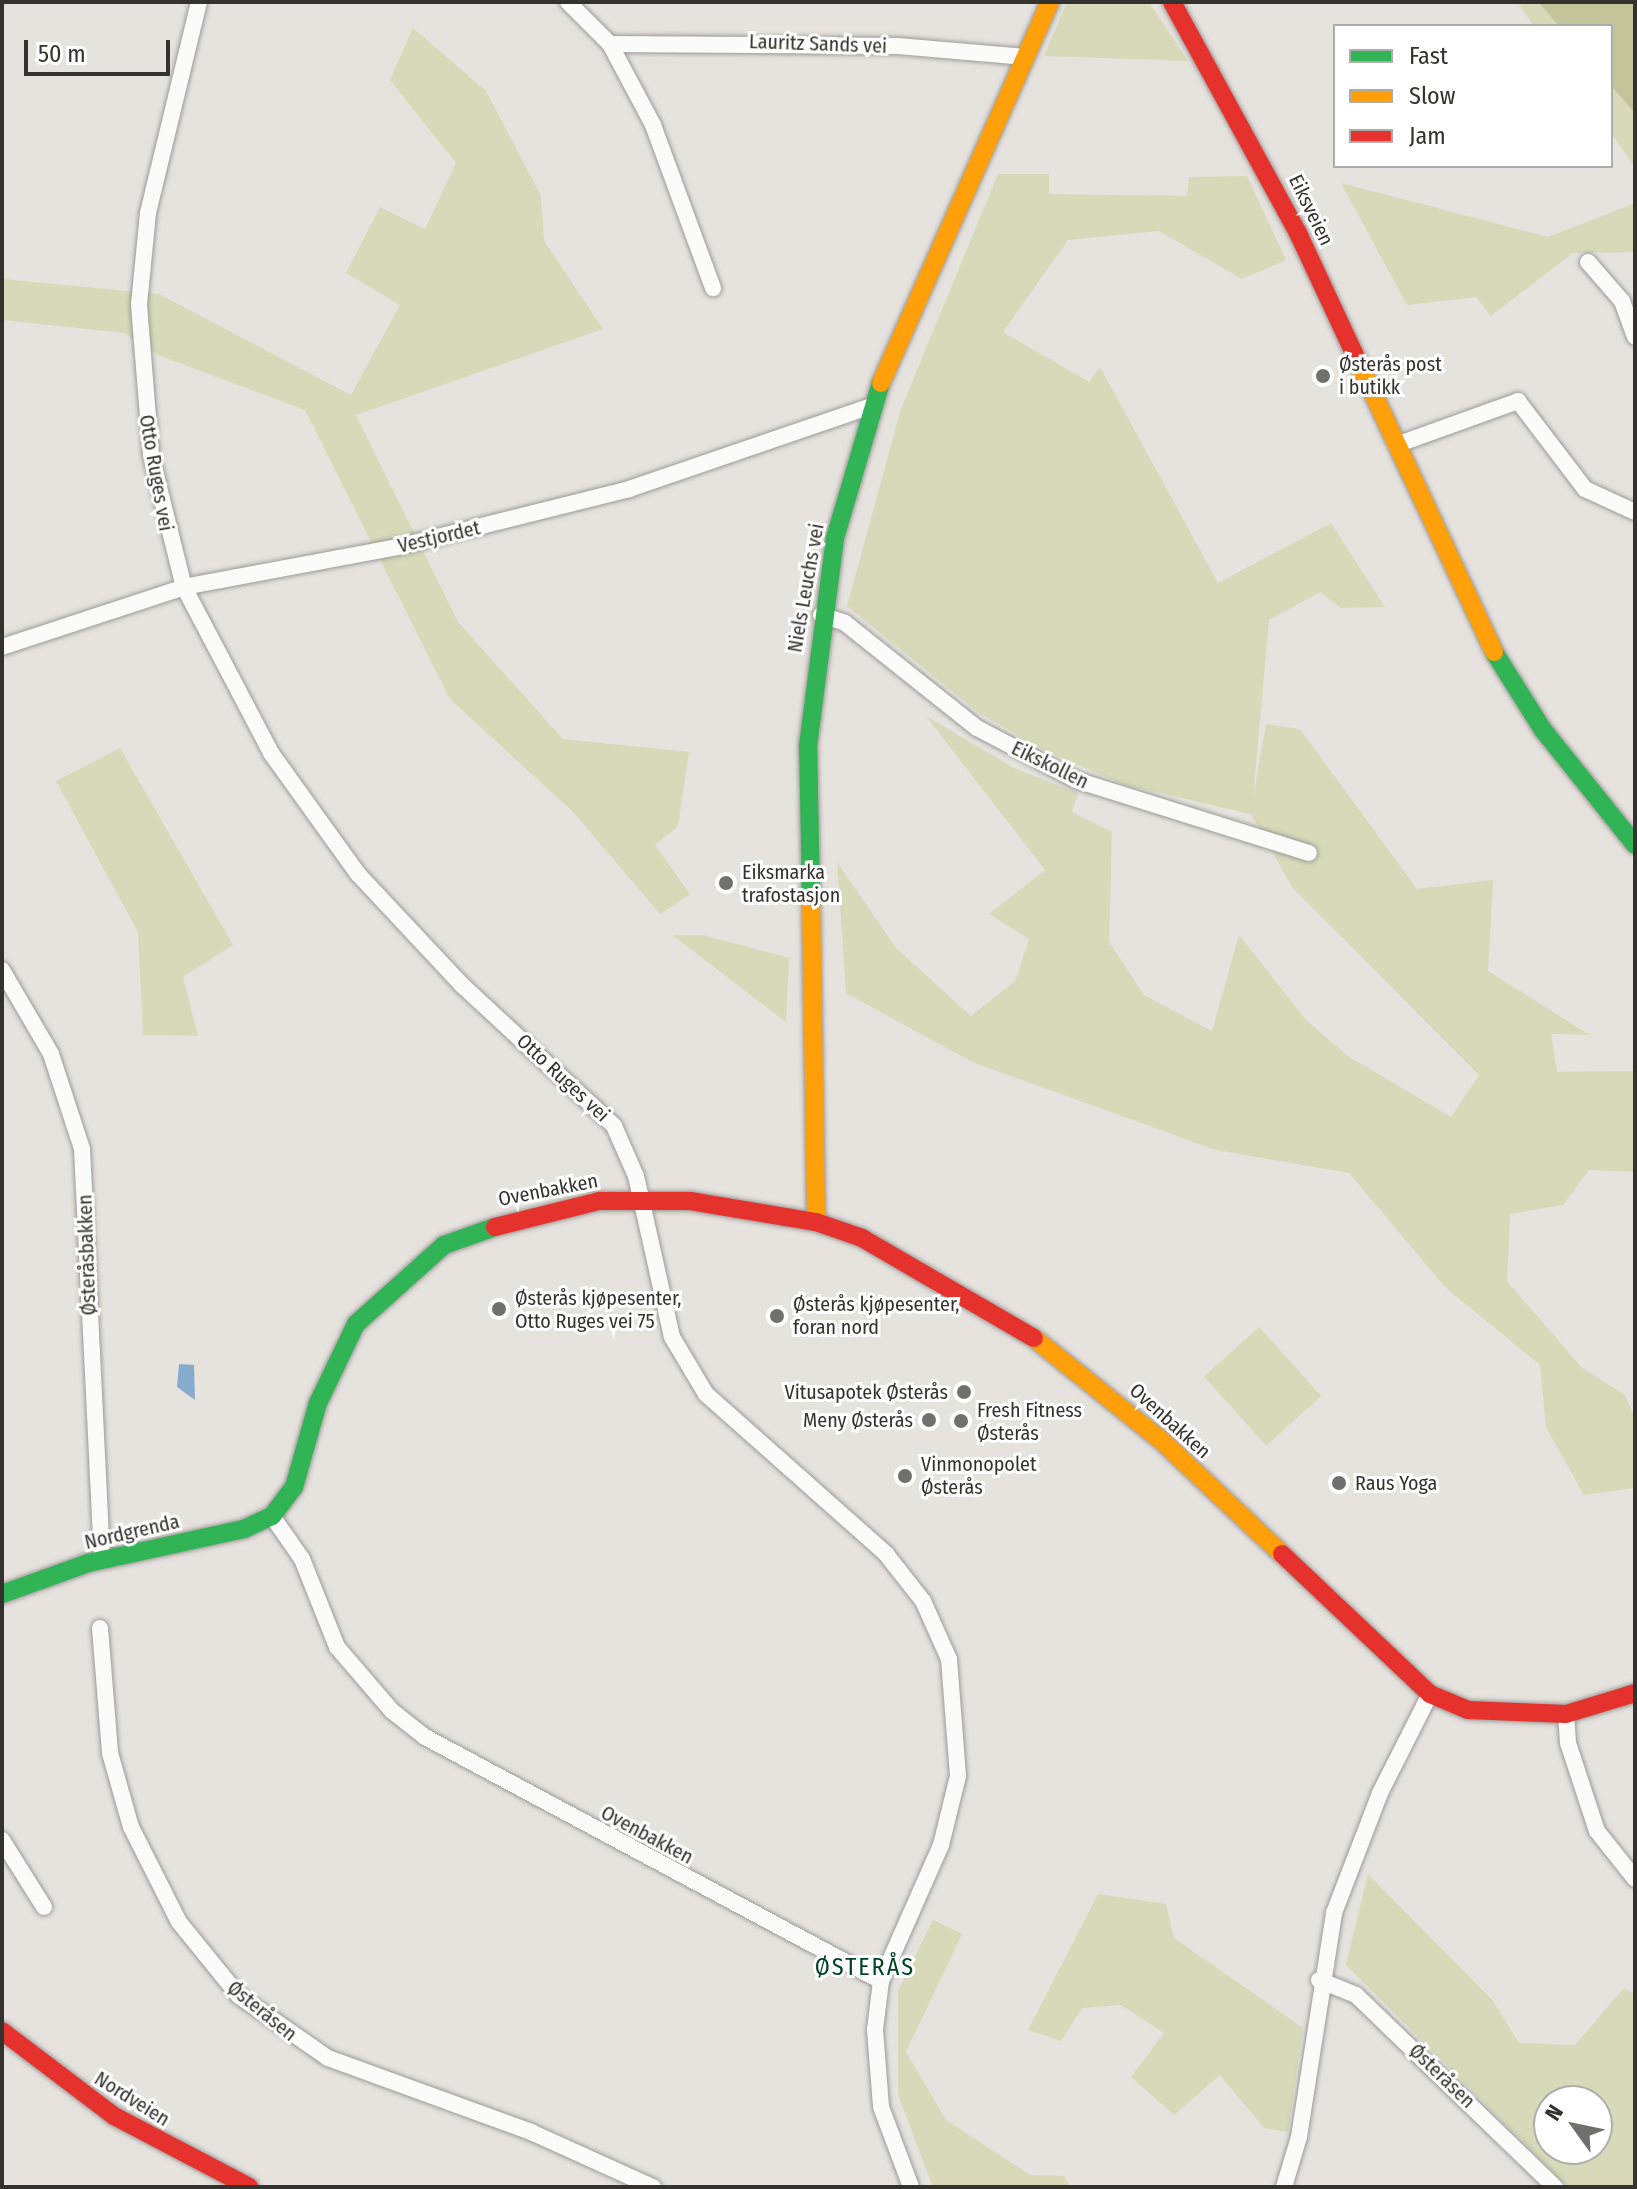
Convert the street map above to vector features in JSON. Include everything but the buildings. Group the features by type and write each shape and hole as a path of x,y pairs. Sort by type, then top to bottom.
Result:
{"street":[{"name":"Otto Ruges vei","path":"199,2 148,213 139,305 151,455 184,587 249,716 323,829 462,985 614,1126 641,1199 657,1293 686,1367 753,1443 886,1554 923,1601 949,1659 959,1742 952,1809 881,1981 879,2093 911,2187"},
{"path":"568,2 610,44 653,125 713,288"},
{"name":"Niels Leuchs vei","path":"816,1222 819,1098 806,808 821,615 871,406 1050,2"},
{"name":"Eiksveien","path":"1172,2 1244,124 1502,667 1635,845"},
{"name":"Lauritz Sands vei","path":"610,44 884,46 1026,57"},
{"path":"1588,262 1622,301 1635,337"},
{"path":"1396,445 1518,401 1585,489 1635,512"},
{"name":"Vestjordet","path":"2,647 184,587 504,523 629,489 871,406"},
{"name":"Eikskollen","path":"821,615 845,623 977,728 1076,780 1309,853"},
{"name":"Østeråsbakken","path":"2,970 51,1054 82,1149 102,1559"},
{"name":"Ovenbakken","path":"881,1981 414,1728 337,1647 302,1559 272,1516 294,1487 336,1358 395,1282 444,1245 488,1225 641,1199 816,1222 914,1261 1050,1349 1162,1441 1430,1694 1491,1714 1566,1714 1635,1693"},
{"name":"Nordgrenda","path":"2,1594 102,1559 244,1529 272,1516"},
{"name":"Østeråsen","path":"100,1628 110,1753 131,1827 179,1922 239,1996 328,2058 531,2132 653,2187"},
{"path":"1284,2187 1299,2137 1319,1980 1350,1865 1430,1694"},
{"path":"1566,1714 1568,1743 1597,1831 1635,1879"},
{"path":"2,1840 44,1907"},
{"name":"Østeråsen","path":"1319,1980 1356,1995 1555,2187"},
{"name":"Nordveien","path":"2,2031 114,2116 249,2187"}],"green space":[{"path":"1067,2 1149,2 1188,61 1044,56"},
{"path":"1517,2 1538,2 1557,24 1533,24"},
{"path":"1538,2 1635,2 1635,113 1613,88 1613,24 1557,24"},
{"path":"413,28 486,91 541,196 544,241 603,329 356,415 458,622 563,739 689,752 678,826 655,845 690,894 660,914 573,812 450,699 305,410 158,355 124,333 2,320 2,279 159,294 351,395 400,305 346,273 380,207 425,229 456,163 390,80"},
{"path":"1613,88 1635,113 1635,167 1613,136"},
{"path":"998,174 1049,174 1049,194 1187,196 1189,177 1247,176 1286,260 1242,279 1159,231 1068,240 1003,332 1089,382 1100,367 1218,583 1331,523 1385,607 1341,608 1320,592 1269,620 1253,798 1266,724 1300,729 1417,889 1493,880 1488,971 1590,1035 1551,1034 1557,1072 1635,1071 1635,1172 1589,1170 1563,1205 1510,1214 1507,1281 1582,1368 1624,1394 1635,1417 1635,1488 1584,1495 1546,1427 1540,1365 1446,1288 1349,1173 1216,1150 972,1062 846,993 837,862 896,948 971,1016 1015,981 1029,939 989,914 1045,870 926,716 1014,768 1078,793 1072,812 1112,832 1109,942 1144,995 1212,1031 1239,935 1306,1020 1348,1056 1451,1117 1479,1075 1292,887 1251,814 1125,785 1046,751 979,713 847,606 901,409"},
{"path":"1341,183 1548,237 1635,203 1635,252 1573,253 1491,316 1476,297 1407,305"},
{"path":"120,748 233,945 183,977 198,1036 143,1035 138,932 56,781"},
{"path":"672,935 703,935 789,958 786,1022"},
{"path":"1259,1327 1321,1396 1266,1446 1204,1377"},
{"path":"1368,1874 1493,2001 1519,2043 1575,2045 1624,1988 1635,1994 1635,2187 1568,2187 1546,2165 1613,2165 1613,2085 1533,2085 1533,2152 1346,1965"},
{"path":"1098,1894 1166,1904 1174,1938 1303,2028 1288,2132 1264,2128 1220,2075 1174,2115 1131,2077 1164,2033 1121,2005 1082,2008 1061,2041 1028,2030"},
{"path":"933,1920 962,1934 906,2052 946,2120 1030,2175 1064,2176 1071,2187 933,2187 898,2095 898,1991"}],"water":[{"path":"179,1364 194,1365 195,1400 177,1387"}],"traffic: fast":[{"path":"811,897 808,746 835,538 881,383"},
{"path":"1494,652 1543,730 1635,845"},
{"path":"2,1594 88,1563 244,1529 272,1516 294,1487 318,1403 356,1324 444,1245 495,1227"}],"traffic: slow":[{"path":"881,383 1050,2"},
{"path":"1355,355 1494,652"},
{"path":"811,897 816,1222"},
{"path":"1034,1338 1162,1441 1282,1554"}],"traffic: jam":[{"path":"1172,2 1298,233 1355,355"},
{"path":"495,1227 599,1201 690,1201 816,1222 862,1238 1034,1338"},
{"path":"1282,1554 1430,1694 1468,1710 1566,1714 1635,1693"},
{"path":"2,2031 114,2116 249,2187"}],"place":[{"name":"Østerås post i butikk","path":"1323,376"},
{"name":"Eiksmarka trafostasjon","path":"726,883"},
{"name":"Østerås kjøpesenter, Otto Ruges vei 75","path":"499,1309"},
{"name":"Østerås kjøpesenter, foran nord","path":"777,1316"},
{"name":"Vitusapotek Østerås","path":"964,1392"},
{"name":"Meny Østerås","path":"929,1420"},
{"name":"Fresh Fitness Østerås","path":"961,1421"},
{"name":"Vinmonopolet Østerås","path":"905,1476"},
{"name":"Raus Yoga","path":"1339,1483"}],"district":[{"name":"ØSTERÅS","path":"865,1968"}]}
